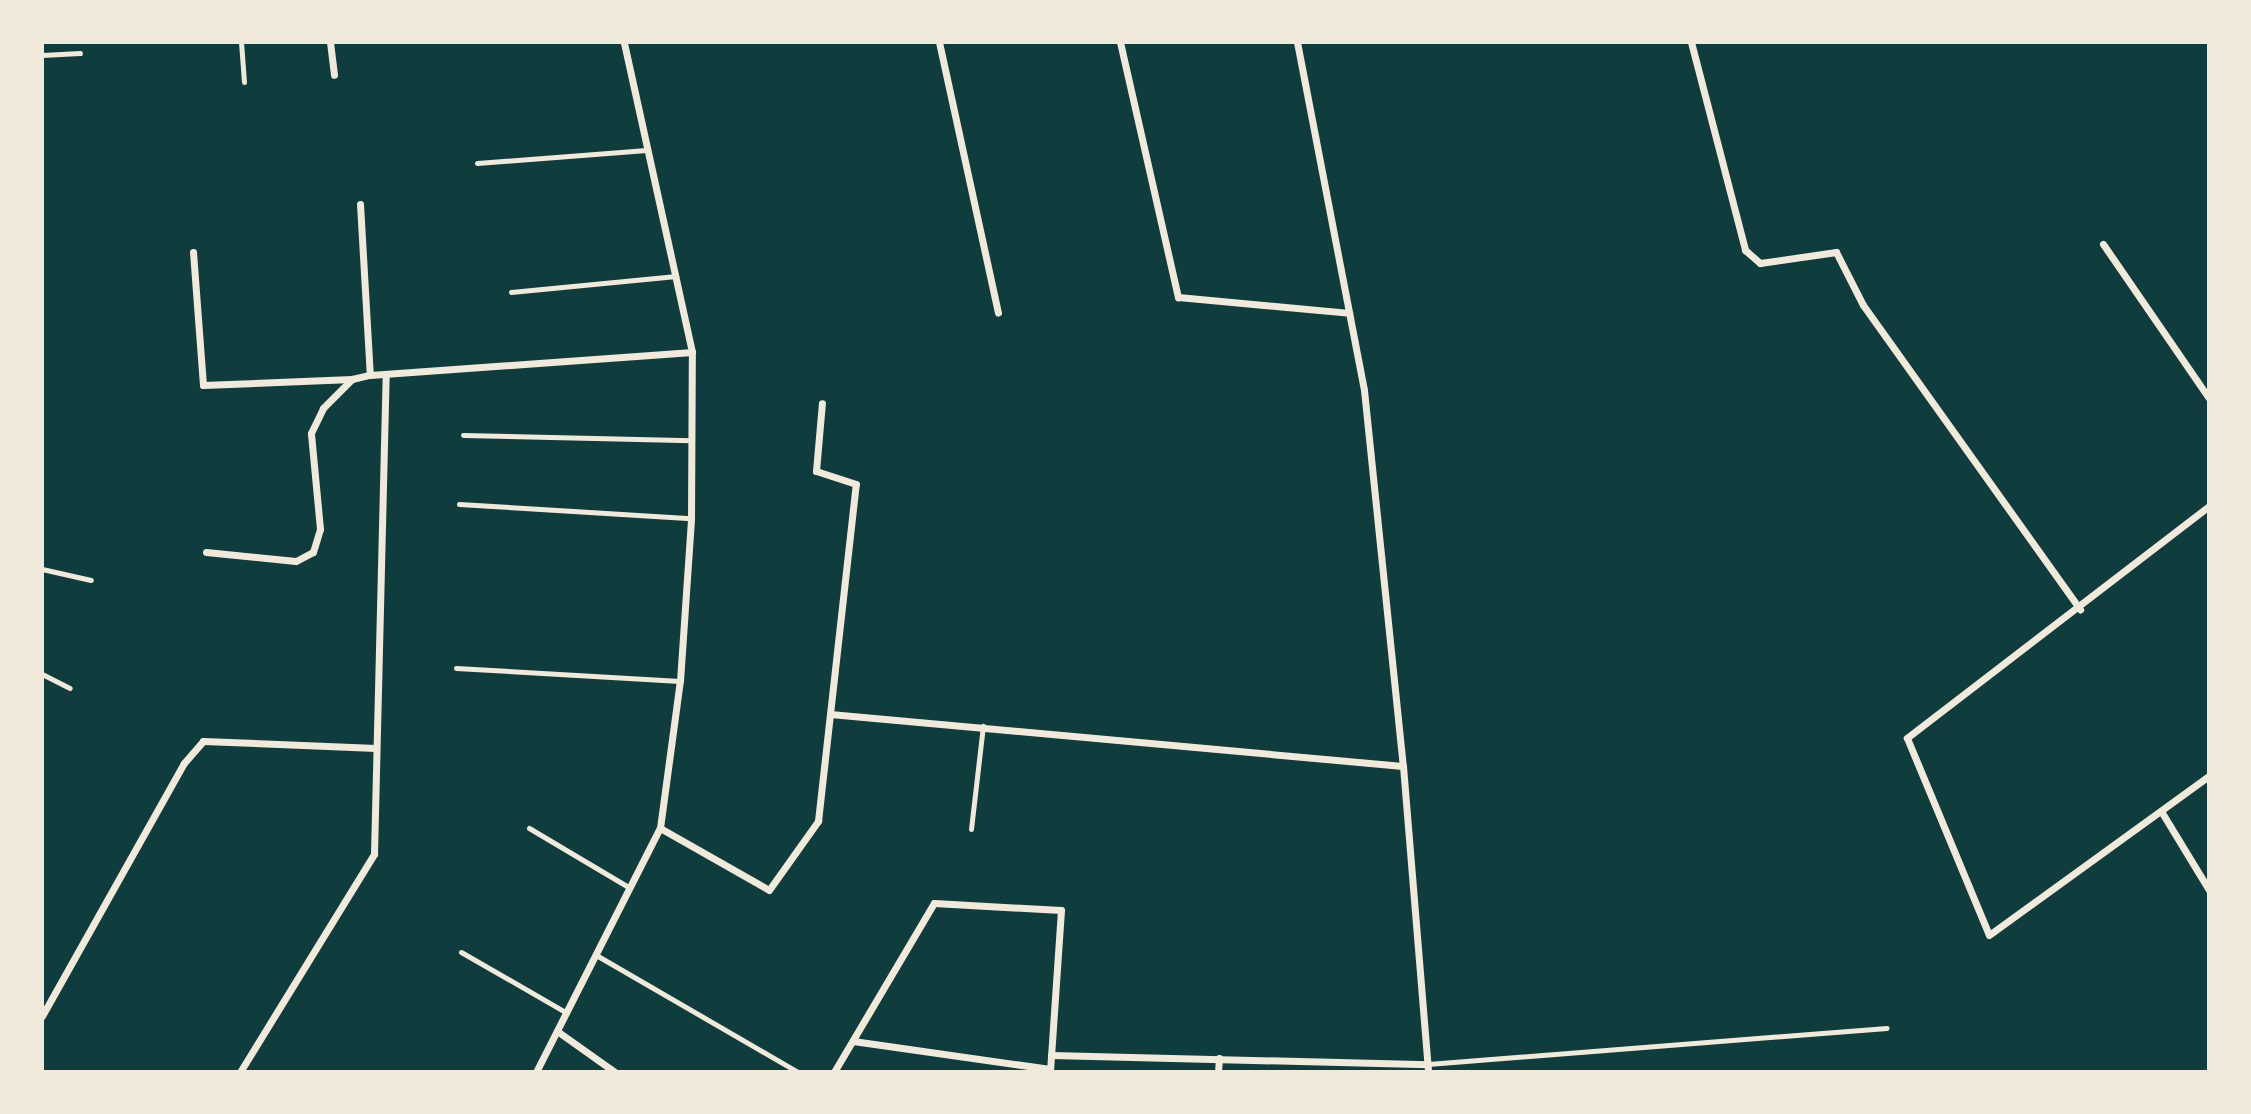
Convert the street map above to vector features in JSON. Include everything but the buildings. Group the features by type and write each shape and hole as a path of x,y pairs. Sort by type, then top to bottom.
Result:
{"street":[{"path":"330,42 334,75"},
{"path":"536,1072 660,828 680,681 691,518 692,352 624,42"},
{"path":"939,42 998,313"},
{"path":"1120,42 1178,297 1349,313"},
{"path":"1051,1055 1219,1058 1428,1068 1403,766 1364,390 1297,42"},
{"path":"1691,42 1745,250 1760,263 1836,252 1863,305 2080,608"},
{"path":"360,204 370,375"},
{"path":"2103,244 2209,398"},
{"path":"193,252 203,385 352,379 370,375 692,352"},
{"path":"240,1072 374,854 386,374"},
{"path":"206,552 296,561 313,552 320,528 311,433 323,408 352,379"},
{"path":"660,828 769,890 818,821 856,485 816,471 822,403"},
{"path":"2208,509 1907,738 1989,935 2209,776"},
{"path":"830,714 1403,766"},
{"path":"42,1016 184,763 203,741 376,748"},
{"path":"2161,811 2209,890"},
{"path":"834,1072 934,903 1062,910 1050,1070 853,1041"},
{"path":"558,1031 615,1072"},
{"path":"1218,1072 1219,1058"}],"lane":[{"path":"241,42 244,82"},
{"path":"42,55 80,53"},
{"path":"477,163 648,150"},
{"path":"511,292 676,276"},
{"path":"463,435 691,440"},
{"path":"459,504 691,518"},
{"path":"42,569 91,580"},
{"path":"456,668 680,681"},
{"path":"42,674 70,688"},
{"path":"971,829 983,726"},
{"path":"529,828 630,888"},
{"path":"461,952 567,1013"},
{"path":"596,955 798,1072"},
{"path":"1428,1068 1887,1028"}]}
